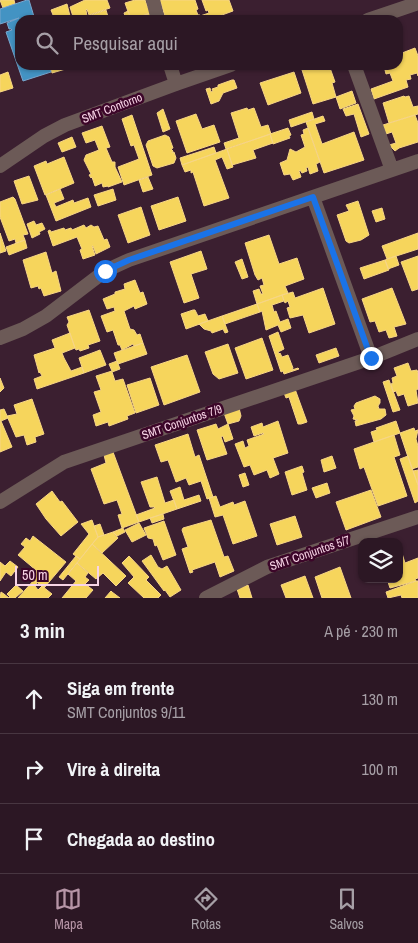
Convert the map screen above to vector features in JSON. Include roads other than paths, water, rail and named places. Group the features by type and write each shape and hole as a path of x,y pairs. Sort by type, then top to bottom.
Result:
{"street":[{"path":"153,0 157,15"},
{"path":"383,15 418,3"},
{"path":"172,70 176,84"},
{"name":"SMT Contorno","path":"0,166 44,136 65,125 217,70"},
{"path":"356,70 392,170"},
{"path":"0,338 23,329 46,316 105,271 129,260 418,161"},
{"path":"313,197 371,358"},
{"name":"SMT Conjuntos 7/9","path":"0,502 64,462 371,358 418,339"},
{"name":"SMT Conjuntos 5/7","path":"206,598 267,567 418,517"}]}
